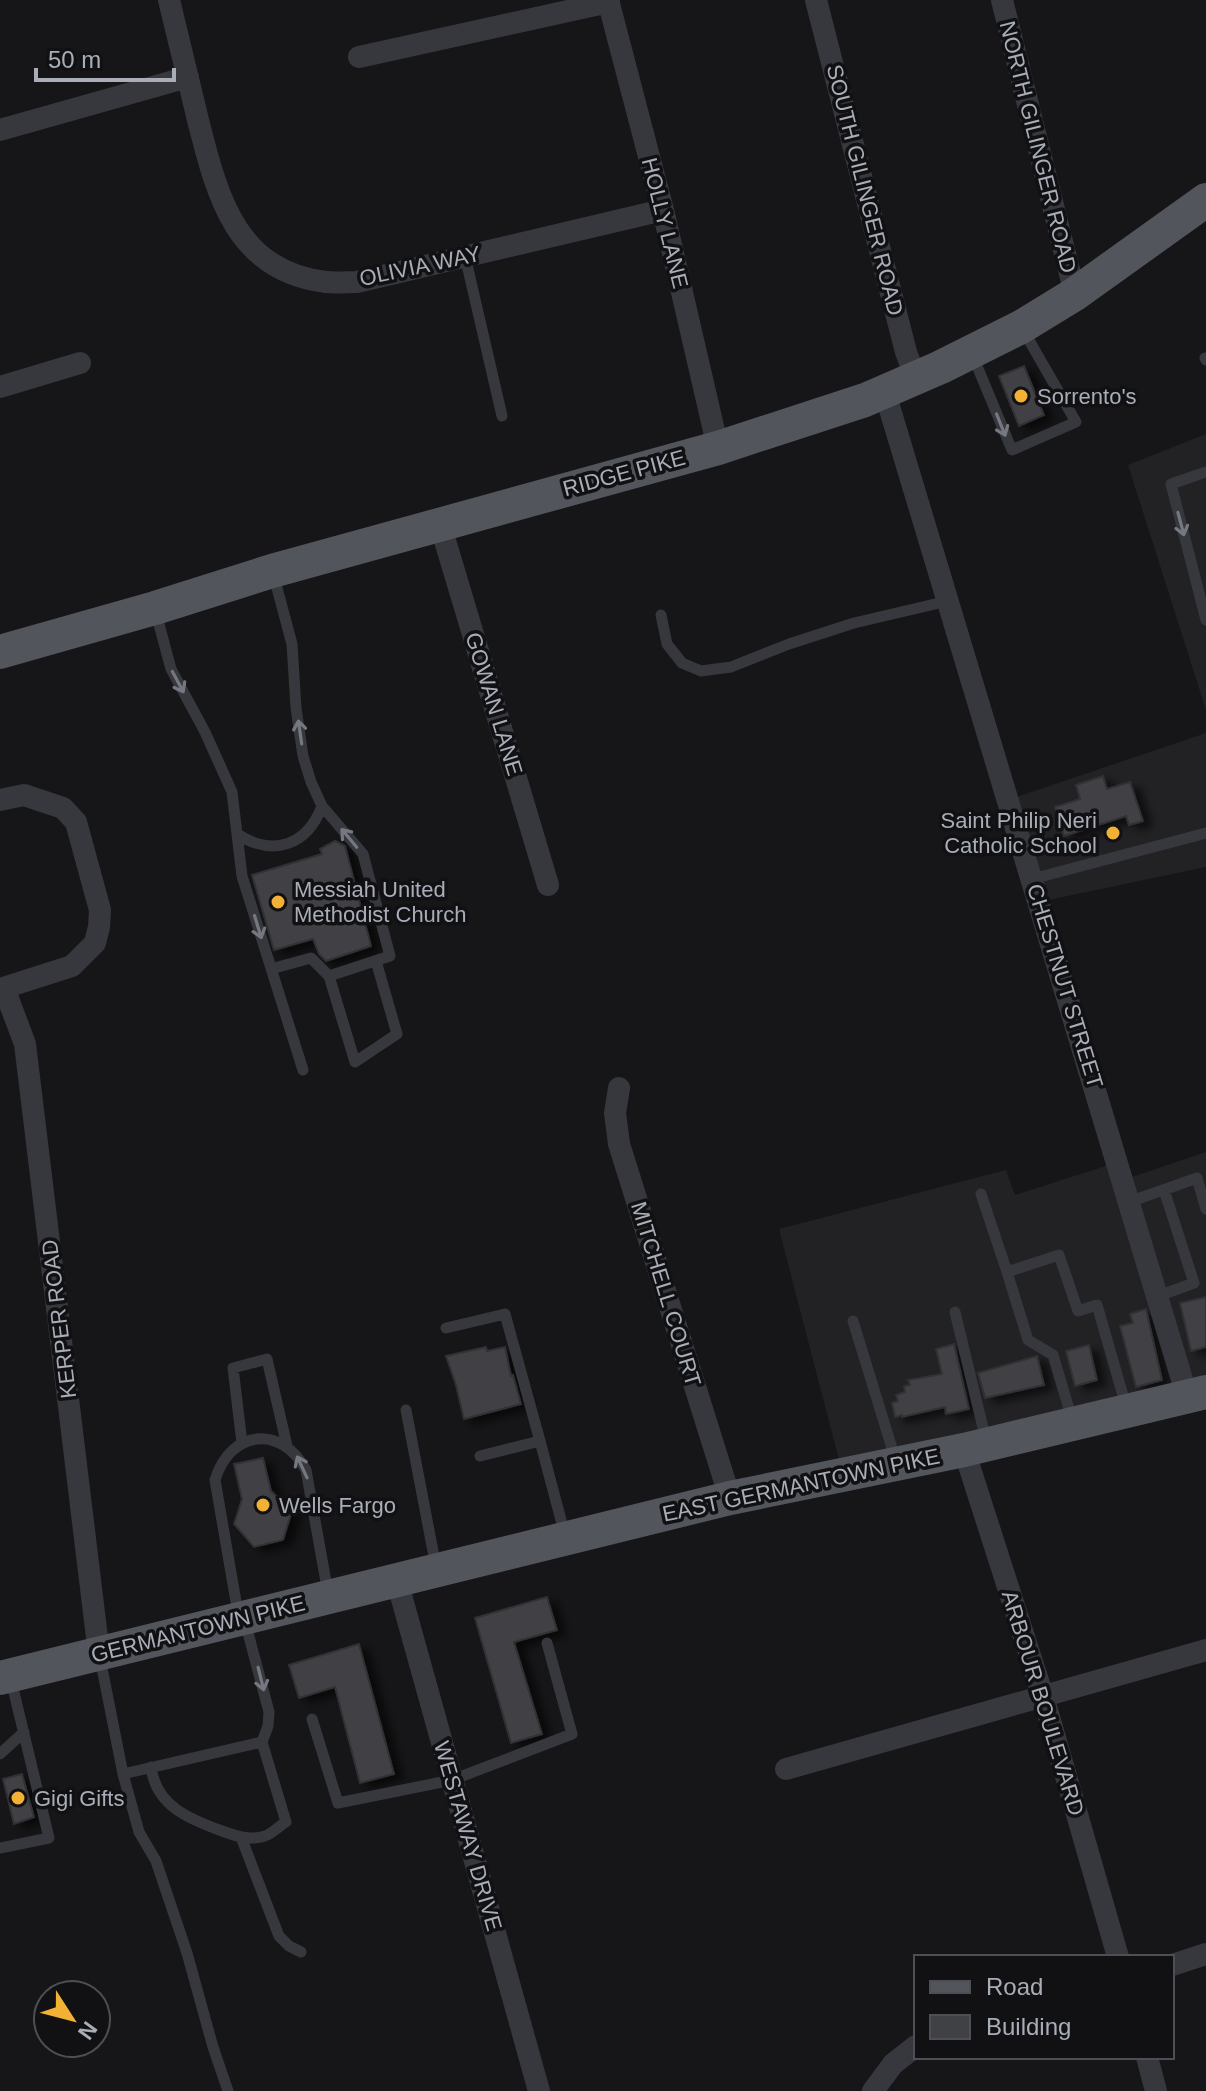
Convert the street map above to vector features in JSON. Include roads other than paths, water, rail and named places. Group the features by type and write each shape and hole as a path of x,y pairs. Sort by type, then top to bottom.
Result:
{"main road":[{"name":"RIDGE PIKE","path":"0,652 272,571 718,448 885,393 1021,327 1075,294 1206,200"},
{"name":"EAST GERMANTOWN PIKE","path":"397,1581 730,1498 976,1447 1197,1394"},
{"name":"GERMANTOWN PIKE","path":"5,1677 397,1581"}],"street":[{"name":"OLIVIA WAY","path":"169,0 213,179 230,218 260,255 304,278 357,282 663,210"},
{"name":"SOUTH GILINGER ROAD","path":"816,0 906,352 916,379"},
{"name":"NORTH GILINGER ROAD","path":"1002,0 1075,294"},
{"path":"359,57 609,1"},
{"name":"HOLLY LANE","path":"609,1 663,210 718,448"},
{"path":"0,130 188,77"},
{"path":"0,387 80,363"},
{"name":"CHESTNUT STREET","path":"885,393 1158,1296 1197,1394"},
{"name":"GOWAN LANE","path":"440,524 548,885"},
{"path":"0,800 24,795 63,808 76,822 100,910 95,943 72,966 2,989"},
{"name":"KERPER ROAD","path":"2,989 25,1044 99,1654"},
{"name":"MITCHELL COURT","path":"619,1088 615,1113 619,1144 730,1498"},
{"name":"ARBOUR BOULEVARD","path":"976,1447 1117,1955"},
{"name":"WESTAWAY DRIVE","path":"397,1581 539,2091"},
{"path":"786,1769 1206,1650"},
{"path":"1174,1964 1206,1954"},
{"path":"873,2091 893,2064 914,2048"},
{"path":"1148,2059 1156,2091"}],"lane":[{"path":"465,256 502,416"},
{"path":"972,353 1012,450 1076,422 1021,327"},
{"path":"1206,472 1171,484 1206,620"},
{"path":"272,571 292,644 303,756 322,806 363,854 390,956 329,976"},
{"path":"661,615 667,644 682,663 701,671 731,667 854,623 949,601"},
{"path":"155,608 171,669 205,732 232,792 242,876 303,1070"},
{"path":"237,834 250,842 280,846 308,832 322,806"},
{"path":"1032,879 1206,833"},
{"path":"271,969 311,958 329,976 355,1062 397,1034 376,961"},
{"path":"1129,1202 1197,1178 1206,1209"},
{"path":"1158,1296 1194,1283 1164,1190"},
{"path":"981,1194 1028,1340 1053,1355 1073,1424"},
{"path":"1007,1272 1059,1255 1078,1311 1097,1305 1128,1410"},
{"path":"955,1312 976,1447"},
{"path":"446,1328 505,1314 567,1539"},
{"path":"853,1321 896,1463"},
{"path":"242,1443 233,1368 267,1359 287,1446"},
{"path":"406,1410 437,1571"},
{"path":"151,1767 157,1789 189,1819 250,1839 268,1836 286,1822 262,1742 269,1712 247,1629 239,1619 215,1480 229,1452 242,1443 257,1439 272,1440 287,1446 299,1456 306,1470 329,1597"},
{"path":"480,1456 540,1441"},
{"path":"312,1719 338,1803 452,1780 572,1734 547,1643"},
{"path":"99,1654 123,1774 139,1832 156,1861 228,2091"},
{"path":"0,1848 49,1838 24,1732 5,1677"},
{"path":"0,1754 24,1732"},
{"path":"123,1774 262,1742"},
{"path":"241,1837 279,1936 301,1952"}],"place":[{"name":"Sorrento's","path":"1021,396"},
{"name":"Saint Philip Neri Catholic School","path":"1113,833"},
{"name":"Messiah United Methodist Church","path":"278,902"},
{"name":"Wells Fargo","path":"263,1505"},
{"name":"Gigi Gifts","path":"18,1798"}]}
